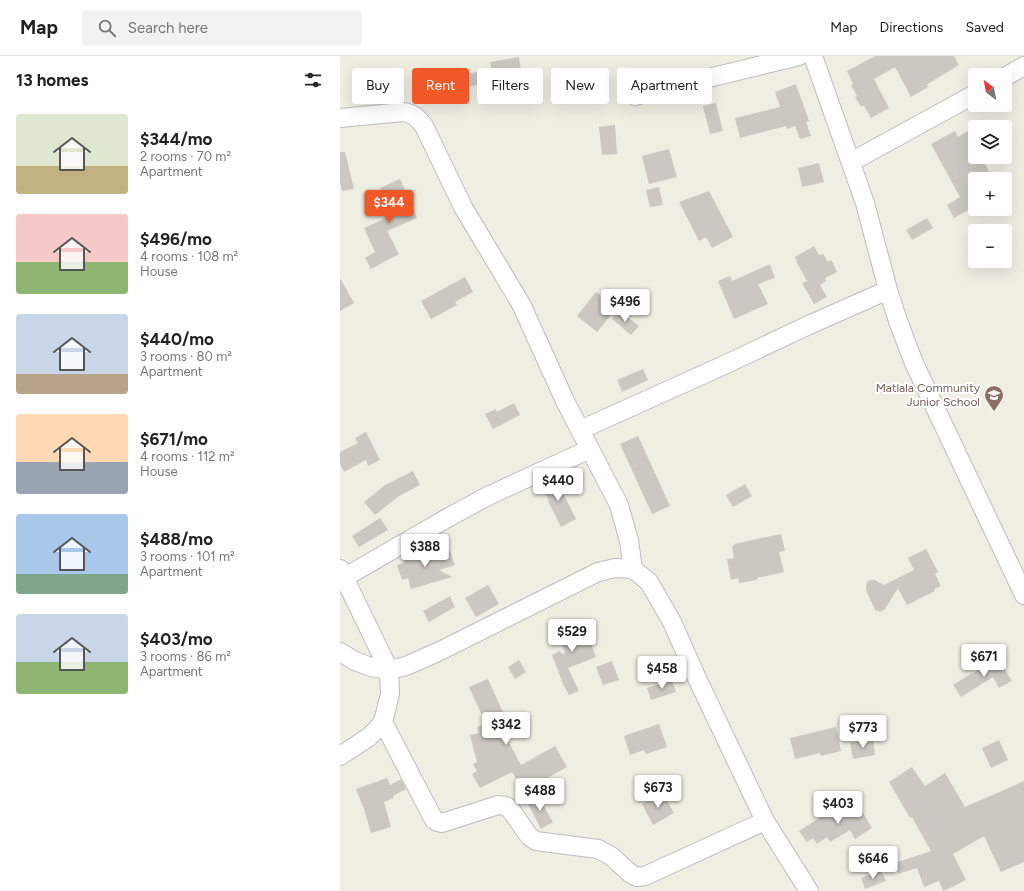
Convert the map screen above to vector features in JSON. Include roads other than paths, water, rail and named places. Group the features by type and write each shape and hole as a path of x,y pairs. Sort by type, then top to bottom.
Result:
{"street":[{"path":"712,77 799,56"},
{"path":"813,56 865,203 888,290 914,363 1024,595"},
{"path":"1012,73 1024,66"},
{"path":"851,162 968,98"},
{"path":"340,118 403,112 410,113 415,116 424,126 463,207 521,304 565,401 620,505 629,541 633,569"},
{"path":"580,430 888,290"},
{"path":"340,756 369,737 384,722 390,694 388,670 341,575 481,499 590,449"},
{"path":"340,652 355,661 371,667 388,670 406,666 440,651 598,572 615,568 633,569 649,582 672,622 765,821 809,891"},
{"path":"384,722 434,820 442,823 498,805 506,806 510,809 529,836 536,841 598,849 611,856 631,874 637,877 645,876 765,821"}],"place":[{"name":"Matlala Community Junior School","path":"994,412"}]}
